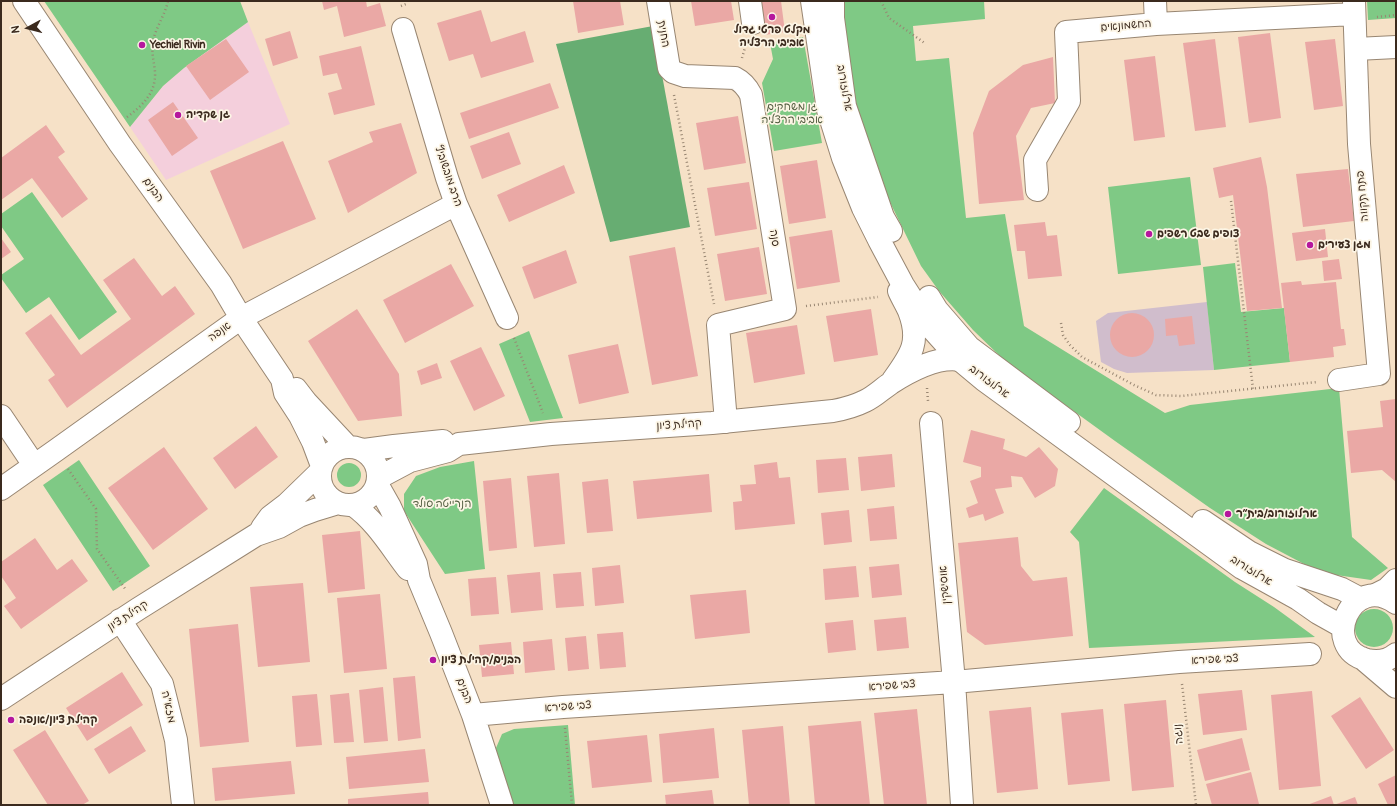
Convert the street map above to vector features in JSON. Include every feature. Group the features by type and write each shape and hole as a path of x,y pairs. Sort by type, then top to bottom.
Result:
{"street":[{"name":"הבנים","path":"24,1 120,144 221,284 241,318 282,379 285,394 300,416 311,438 321,469"},
{"name":"החנית","path":"658,1 669,68"},
{"path":"750,1 753,22"},
{"name":"ארלוזורוב","path":"812,1 828,110 843,158 879,240 903,285 934,331 960,360 984,380 1242,568 1298,599 1343,628"},
{"name":"ארלוזורוב","path":"832,1 845,106 883,217 913,274 937,310 969,347 1192,513 1249,552 1285,570 1368,597 1383,596 1396,602"},
{"path":"1155,1 1156,24"},
{"name":"החשמונאים","path":"1037,190 1035,160 1069,102 1066,32 1354,8"},
{"name":"פתח תקווה","path":"1339,380 1379,374 1359,144 1354,8"},
{"name":"הרב מובשוביץ","path":"403,29 456,204 507,318"},
{"path":"1356,49 1396,47"},
{"path":"669,68 673,72 685,76 735,78"},
{"name":"סנה","path":"735,78 744,84 751,95 785,309"},
{"name":"אנפה","path":"1,489 55,452 241,318 456,204"},
{"name":"קהילת ציון","path":"879,240 900,294 908,310 914,326 915,335 913,347 907,362 891,383"},
{"path":"726,422 718,324 785,309"},
{"name":"קהילת ציון","path":"378,481 410,461 448,451 459,444 551,434 726,422 833,411 851,407 867,401 891,383 925,366 946,359 960,360"},
{"name":"הבנים","path":"282,379 293,386 306,402 356,448"},
{"path":"1,416 34,466"},
{"name":"אוסישקין","path":"930,424 954,682 962,805"},
{"name":"קהילת ציון","path":"356,448 394,446 449,440 459,444"},
{"path":"339,448 356,448 370,456 375,462 378,470 378,481 374,492 361,503 345,504 326,494 320,480 321,469 325,458 332,452 339,448"},
{"name":"קהילת ציון","path":"256,535 270,517 287,504 321,469"},
{"name":"הבנים","path":"378,481 416,564 418,580 441,633 473,715 502,805"},
{"name":"הבנים","path":"345,504 363,512 371,520 418,580"},
{"name":"קהילת ציון","path":"1,699 120,620 256,535 279,527 304,514 324,506 345,504"},
{"path":"1396,580 1387,589 1354,604 1344,619 1343,628 1348,647 1396,687"},
{"name":"מזא\"ה","path":"120,620 162,684 176,740 183,805"},
{"name":"צבי שפירא","path":"473,715 563,707 954,682 1180,662 1310,654"},
{"path":"1362,658 1373,661 1384,660 1396,654"}],"path":[{"path":"122,120 147,100 152,87 155,72 152,49 154,39 157,26 168,1"},
{"path":"881,1 889,18 926,44"},
{"path":"1376,21 1375,17 1396,16"},
{"path":"735,78 753,22"},
{"path":"669,68 718,324"},
{"path":"1230,201 1253,389"},
{"path":"785,309 900,294"},
{"path":"507,318 551,434"},
{"path":"1061,323 1063,335 1070,345 1082,357 1156,395 1182,396 1339,380"},
{"path":"925,366 930,424"},
{"path":"55,452 96,509 97,549 138,609"},
{"name":"נוגה","path":"1180,662 1196,805"},
{"path":"563,707 572,805"}],"shaded area":[{"path":"248,22 290,124 166,180 130,127 163,86 184,68"},
{"path":"1207,302 1214,370 1127,373 1114,369 1101,362 1096,321 1108,313"}],"green space":[{"path":"44,1 240,1 248,22 184,68 163,86 130,127"},
{"path":"838,1 984,1 985,19 913,26 916,61 949,58 966,218 1005,214 1024,326 1165,413 1190,405 1339,388 1352,537 1388,568 1371,580 1329,574 1304,564 1266,544 1210,508 1006,362 973,330 939,291 921,266 886,194 850,104"},
{"path":"1367,1 1396,1 1396,18 1368,20"},
{"path":"653,26 690,227 610,242 556,44"},
{"name":"גן משחקים אביבי הרצליה","path":"803,37 822,143 774,151 762,83 773,59 770,43"},
{"path":"1190,177 1201,265 1118,274 1108,187"},
{"path":"32,192 117,312 79,340 49,297 26,313 1,278 1,275 24,259 1,226 1,214"},
{"path":"1235,263 1241,312 1284,308 1290,362 1214,370 1203,267"},
{"path":"529,331 563,418 530,422 499,344"},
{"path":"79,460 150,566 113,591 43,485"},
{"name":"הנרייטה סולד","path":"474,461 485,569 445,574 404,511 404,494 416,476 440,467"},
{"path":"349,463 358,466 361,475 358,484 349,487 340,484 337,475 340,466"},
{"path":"1104,488 1235,582 1274,607 1315,637 1089,648 1079,542 1070,532"},
{"path":"1374,609 1387,615 1393,628 1387,641 1374,647 1361,641 1355,628 1361,615"},
{"path":"568,725 575,805 512,805 497,761 496,748 502,734 514,729"}],"building":[{"path":"322,1 366,1 367,7 380,3 386,26 344,37 337,6 324,10"},
{"path":"573,1 620,1 624,25 578,33"},
{"path":"691,1 731,1 734,20 695,26"},
{"name":"מקלט פרטי גדול אביבי הרצליה","path":"781,1 785,32 764,35 759,2"},
{"path":"481,10 491,42 525,31 534,62 481,78 473,54 449,61 437,23"},
{"path":"290,31 298,58 273,66 265,39"},
{"path":"1270,33 1281,118 1249,123 1238,37"},
{"path":"226,39 249,72 210,100 186,66"},
{"path":"1215,39 1226,127 1195,131 1183,43"},
{"path":"1335,39 1343,106 1314,110 1305,42"},
{"path":"361,46 375,105 334,115 328,93 342,89 337,73 323,76 319,56"},
{"path":"1155,56 1165,137 1134,141 1124,60"},
{"path":"1053,57 1055,103 1031,108 1016,136 1024,200 979,204 973,133 989,91 1023,65"},
{"path":"550,83 559,108 469,139 460,113"},
{"path":"173,102 198,138 172,156 148,120"},
{"path":"738,116 746,163 704,170 696,123"},
{"path":"401,123 417,173 348,213 328,161 373,142 369,132"},
{"path":"46,125 65,152 58,157 88,199 62,218 32,178 1,200 1,158"},
{"path":"509,132 521,164 482,179 470,146"},
{"path":"283,141 316,219 243,249 210,171"},
{"path":"1261,157 1267,187 1282,308 1247,311 1233,195 1219,198 1213,168"},
{"path":"817,160 826,218 789,224 780,166"},
{"path":"564,165 575,193 509,222 497,195"},
{"path":"1348,169 1354,221 1303,227 1296,174"},
{"path":"749,182 757,229 715,236 707,188"},
{"path":"1045,222 1047,236 1057,235 1062,276 1028,279 1025,251 1017,251 1014,225"},
{"name":"מגן צעירים","path":"1325,229 1328,257 1296,261 1292,233"},
{"path":"832,230 840,282 797,289 789,237"},
{"path":"1,238 11,252 1,259"},
{"path":"675,247 698,376 652,385 629,256"},
{"path":"759,247 767,294 725,301 717,254"},
{"path":"566,250 577,283 534,299 522,267"},
{"path":"134,258 162,296 175,286 195,314 67,408 48,380 55,375 25,333 51,314 81,355 131,319 103,280"},
{"path":"1339,259 1342,279 1324,281 1322,261"},
{"path":"451,264 474,306 405,343 383,300"},
{"path":"1301,281 1302,285 1336,282 1341,329 1344,329 1346,345 1333,347 1334,357 1290,362 1281,283"},
{"path":"357,309 399,374 402,416 358,421 308,341"},
{"path":"871,309 878,355 834,362 826,316"},
{"path":"1132,313 1144,317 1150,323 1154,335 1150,347 1144,353 1132,357 1120,353 1114,347 1110,335 1114,323 1120,317"},
{"path":"1192,316 1195,344 1179,346 1177,335 1166,336 1165,319"},
{"path":"797,325 805,374 754,383 746,333"},
{"path":"618,344 629,393 579,404 568,355"},
{"path":"481,347 505,396 474,411 450,361"},
{"path":"437,363 442,378 421,385 417,371"},
{"path":"1396,399 1396,482 1382,470 1351,473 1347,431 1383,427 1380,401"},
{"path":"256,426 278,457 235,489 213,458"},
{"path":"971,430 1005,439 1003,449 1026,457 1039,447 1058,469 1055,486 1035,498 1022,477 1011,476 1012,487 995,489 1004,513 985,521 983,514 969,518 966,508 978,503 970,481 981,477 981,467 963,462"},
{"path":"164,447 208,509 153,550 108,488"},
{"path":"892,454 895,487 861,491 858,457"},
{"path":"846,458 849,490 818,493 816,460"},
{"path":"777,462 779,478 790,477 795,524 735,530 733,502 742,501 740,485 756,484 754,465"},
{"path":"559,473 565,544 534,547 527,476"},
{"path":"709,474 712,512 637,519 633,481"},
{"path":"511,478 517,548 489,551 483,481"},
{"path":"608,479 613,531 587,533 582,482"},
{"path":"894,506 897,539 870,541 867,509"},
{"path":"849,510 852,542 824,545 821,513"},
{"path":"360,531 365,589 328,593 322,535"},
{"path":"1018,537 1021,566 1033,581 1067,577 1073,636 985,645 967,632 958,543"},
{"path":"35,538 57,570 72,559 88,581 21,629 4,606 16,598 1,576 1,562"},
{"path":"899,564 902,595 872,598 869,567"},
{"path":"620,565 624,603 595,606 592,568"},
{"path":"856,566 859,597 825,600 823,569"},
{"path":"540,572 543,610 511,613 507,575"},
{"path":"581,572 584,606 556,608 553,574"},
{"path":"496,577 499,614 471,616 468,579"},
{"path":"303,583 310,662 258,667 250,587"},
{"path":"746,590 750,633 695,639 690,595"},
{"path":"380,594 387,669 344,673 337,598"},
{"path":"906,617 909,648 877,651 874,620"},
{"path":"853,620 856,650 828,653 825,623"},
{"path":"238,624 249,742 200,747 189,629"},
{"path":"623,632 626,667 600,669 597,634"},
{"path":"586,636 589,669 568,671 565,638"},
{"path":"552,639 555,670 525,673 523,642"},
{"path":"511,642 514,674 482,677 479,645"},
{"path":"122,672 143,705 87,741 66,708"},
{"path":"415,676 421,738 398,741 393,678"},
{"path":"383,687 388,741 364,743 359,690"},
{"path":"1242,690 1247,730 1203,735 1198,694"},
{"path":"1312,691 1321,786 1279,790 1271,695"},
{"path":"349,693 354,742 334,743 330,695"},
{"path":"317,694 322,745 296,747 292,696"},
{"path":"1360,697 1394,750 1366,769 1331,716"},
{"path":"1166,700 1174,787 1132,791 1124,704"},
{"path":"1031,707 1038,789 997,793 989,711"},
{"path":"917,709 927,805 884,805 874,713"},
{"path":"1103,709 1110,781 1068,785 1061,713"},
{"path":"861,721 870,805 815,805 808,726"},
{"path":"131,726 146,751 109,774 94,749"},
{"path":"783,726 790,805 749,805 742,730"},
{"path":"714,728 719,778 663,783 659,734"},
{"path":"45,730 89,801 82,805 48,805 13,750"},
{"path":"647,735 652,782 592,788 587,741"},
{"path":"1242,738 1250,770 1205,781 1197,750"},
{"path":"425,749 429,782 349,789 346,757"},
{"path":"291,761 295,794 215,801 212,768"},
{"path":"1251,772 1259,804 1212,805 1206,784"},
{"path":"1396,775 1396,805 1388,805 1378,784"},
{"path":"712,790 714,805 666,805 665,795"},
{"path":"428,792 429,805 348,805 348,799"},
{"path":"1331,796 1334,805 1307,805"},
{"path":"1355,797 1358,805 1334,805"}],"place":[{"name":"מקלט פרטי גדול אביבי הרצליה","path":"772,17"},
{"name":"Yechiel Rivin","path":"142,45"},
{"name":"גן שקדיה","path":"178,115"},
{"name":"צופים שבט רשפים","path":"1149,234"},
{"name":"מגן צעירים","path":"1310,245"},
{"name":"ארלוזורוב/בית״ר","path":"1228,514"},
{"name":"הבנים/קהילת ציון","path":"433,660"},
{"name":"קהילת ציון/אנפה","path":"11,720"}]}
